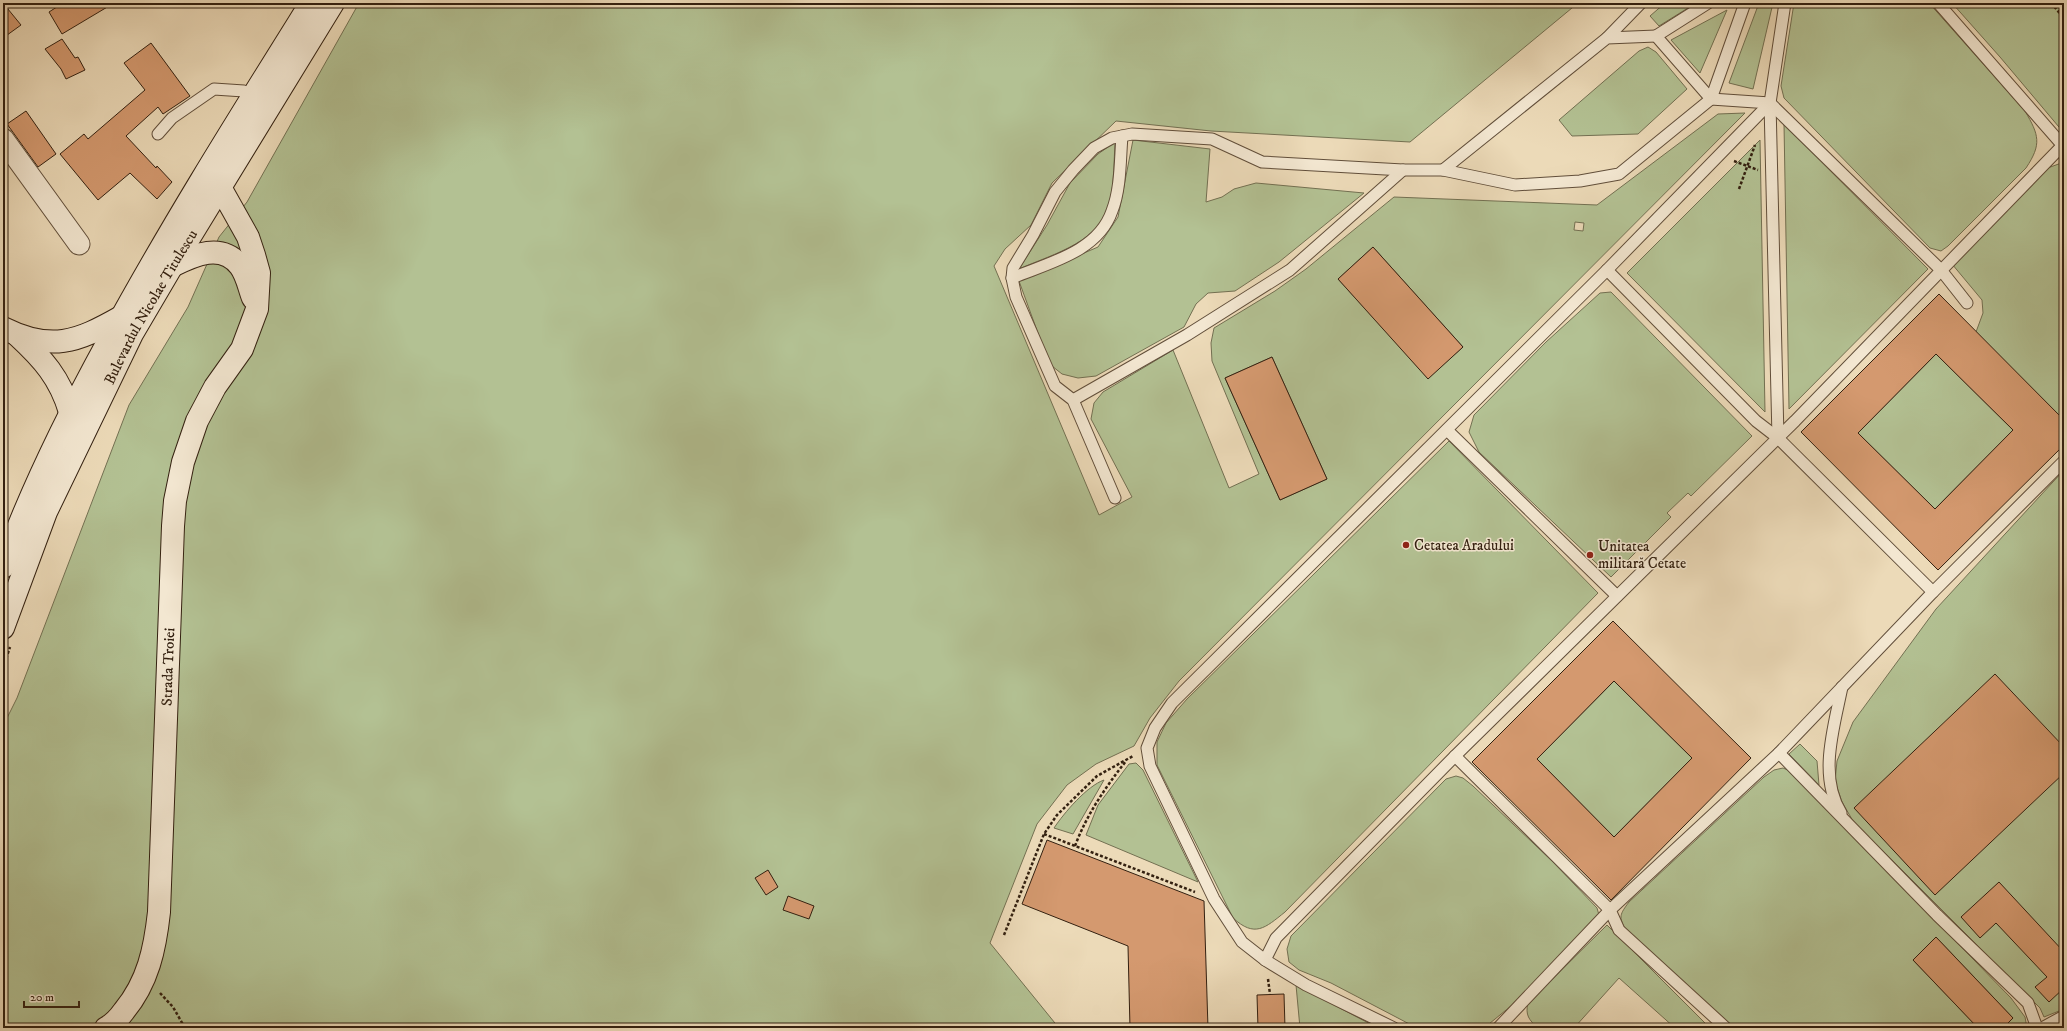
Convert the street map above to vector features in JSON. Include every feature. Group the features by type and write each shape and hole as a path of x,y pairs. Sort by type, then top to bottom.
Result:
{"main road":[{"name":"Bulevardul Nicolae Titulescu","path":"3,568 18,525 70,412 121,317 209,165 311,3"},
{"name":"Bulevardul Nicolae Titulescu","path":"3,628 46,512 132,334 333,3"},
{"name":"Strada Troiei","path":"106,1028 113,1025 129,1005 146,978 155,946 159,912 175,501 183,462 197,421 215,387 242,349 257,309 259,273 248,237 220,187"},
{"path":"172,266 194,254 205,252 228,255 240,266 257,309"},
{"path":"10,332 63,342 99,330 121,317"},
{"path":"10,332 43,360 51,370 65,396 70,412"}],"street":[{"path":"3,139 79,244"}],"lane":[{"path":"1607,38 1656,36 1708,3"},
{"path":"1115,498 1073,400 1055,386 1016,297 1012,278 1014,268 1055,192 1094,148 1112,138 1132,134 1212,139 1262,162 1403,170 1443,170 1516,185 1580,181 1619,174 1711,99 1746,3"},
{"path":"1778,438 1770,103 1786,3"},
{"path":"1265,960 1276,938 1455,756 1778,438 2063,146 1938,3"},
{"path":"1443,170 1607,38 1637,5"},
{"path":"1656,36 1711,99 1770,103 1941,270 1967,303"},
{"path":"158,134 172,118 214,89 244,92"},
{"path":"1394,1028 1306,985 1265,960 1242,942 1214,900 1150,766 1147,748 1155,728 1172,703 1607,270 1770,103"},
{"path":"1012,278 1077,251 1093,241 1105,227 1113,211 1122,136"},
{"path":"1073,400 1187,335 1290,270 1403,170"},
{"path":"1607,270 1756,421 1778,438 1933,592"},
{"path":"1447,430 1617,596"},
{"path":"1498,1028 1610,910 1779,753 1933,592 2064,461"},
{"path":"1842,687 1832,736 1829,767 1831,788 1836,805 1850,827"},
{"path":"1779,753 1937,915 2028,1003 2037,1028"},
{"path":"1455,756 1610,910 1619,930 1726,1028"},
{"path":"2042,1028 2064,1016"}],"path":[{"path":"2051,3 2064,18"},
{"path":"1719,156 1771,175"},
{"path":"1004,935 1044,834 1056,815 1097,776 1147,748"},
{"path":"1075,846 1083,825 1099,796 1127,759"},
{"path":"1044,834 1214,900"},
{"path":"1063,846 1064,842"},
{"path":"146,978 174,1007 185,1028"}],"green space":[{"path":"359,3 1578,3 1410,142 1211,131 1116,121 1052,183 1031,225 1005,249 994,266 1099,515 1132,497 1091,419 1094,403 1103,392 1173,350 1229,488 1259,474 1212,361 1211,343 1214,328 1275,291 1306,269 1394,197 1597,205 1718,114 1745,113 1179,681 1150,718 1134,746 1096,764 1067,785 1037,824 990,943 1059,1028 3,1028 3,726 17,698 129,405 188,307 219,237 247,202","holes":["1575,222 1584,223 1583,231 1574,230","1373,247 1463,347 1428,378 1338,279","1272,357 1327,479 1280,500 1225,378"]},
{"path":"1665,3 1696,3 1659,26 1650,16"},
{"path":"1759,3 1773,3 1753,89 1729,83"},
{"path":"1794,3 1929,3 2025,111 2036,133 2037,140 2035,152 2031,160 2026,168 1948,246 1941,251 1930,248 1784,98 1781,86"},
{"path":"1952,3 2064,3 2064,133 2000,57"},
{"path":"1727,10 1700,73 1671,40"},
{"path":"1648,47 1656,52 1687,89 1638,134 1572,136 1559,120 1639,51"},
{"path":"1784,124 1928,269 1789,409"},
{"path":"1133,140 1210,149 1206,202 1222,197 1234,189 1256,183 1364,193 1279,262 1235,291 1208,293 1196,304 1184,327 1096,376 1078,378 1062,374 1052,366 1047,358 1019,281 1098,247 1118,217"},
{"path":"1760,140 1765,412 1627,273"},
{"path":"1115,142 1111,198 1106,213 1098,225 1088,236 1076,244 1019,269 1047,225 1070,183 1098,154"},
{"path":"2064,162 2064,420 1976,332 1983,313 1982,300 1952,264 2045,169"},
{"path":"1611,292 1752,436 1691,496 1688,493 1667,513 1671,517 1611,577 1479,452 1469,432 1474,415 1546,342 1600,293"},
{"path":"1936,354 2013,430 1935,509 1858,433"},
{"path":"1449,441 1598,593 1285,912 1266,926 1254,929 1248,928 1233,918 1157,765 1157,742 1166,723 1187,699"},
{"path":"2064,470 2064,1009 2044,1017 2040,1008 1853,821 1842,802 1835,781 1837,761 1853,722 1936,609"},
{"path":"1614,681 1692,758 1614,837 1537,759"},
{"path":"1800,744 1817,761 1819,785 1789,754"},
{"path":"1136,763 1143,770 1198,882 1086,835 1098,805 1129,764"},
{"path":"1783,768 1790,771 2011,998 2025,1017 2027,1028 2003,1028 2013,1018 1936,937 1913,960 1978,1028 1734,1028 1626,930 1621,916 1629,902 1764,777 1774,770"},
{"path":"1456,776 1463,778 1473,786 1553,862 1597,908 1599,915 1511,1006 1484,1028 1417,1028 1331,983 1299,970 1289,962 1287,949 1291,936 1446,779"},
{"path":"1104,780 1073,834 1054,828 1083,794 1097,783"},
{"path":"1607,925 1710,1028 1675,1028 1619,978 1574,1028 1538,1028 1530,1020 1527,1014 1528,1003"},
{"path":"1296,985 1378,1028 1300,1028"}],"building":[{"path":"3,3 21,25 3,38"},
{"path":"63,3 114,3 62,34 49,12"},
{"path":"62,39 75,58 78,57 85,70 66,79 61,69 45,49"},
{"path":"151,43 190,96 163,114 158,107 126,136 156,168 157,166 172,182 157,199 130,173 98,200 60,154 84,134 88,139 145,90 124,63"},
{"path":"26,111 56,154 38,167 7,124"},
{"path":"1373,247 1463,347 1428,379 1338,279"},
{"path":"1939,294 2064,420 2064,445 1938,570 1801,432","holes":["1936,354 2013,430 1935,509 1858,433"]},
{"path":"1272,357 1327,479 1280,500 1225,378"},
{"path":"1613,621 1751,758 1611,900 1472,762","holes":["1614,681 1692,758 1614,837 1537,759"]},
{"path":"1995,674 2064,747 2064,773 1935,895 1854,808"},
{"path":"1047,840 1204,901 1208,1028 1130,1028 1128,946 1022,904"},
{"path":"768,870 778,887 766,895 755,878"},
{"path":"1999,882 2064,952 2064,988 2049,1002 2035,987 2047,977 1996,923 1980,938 1961,917"},
{"path":"788,896 814,906 809,919 783,910"},
{"path":"1936,937 2013,1018 2003,1028 1978,1028 1913,960"},
{"path":"1284,994 1285,1028 1258,1028 1257,995"}],"place":[{"name":"Cetatea Aradului","path":"1406,545"},
{"name":"Unitatea militară Cetate","path":"1590,555"}]}
